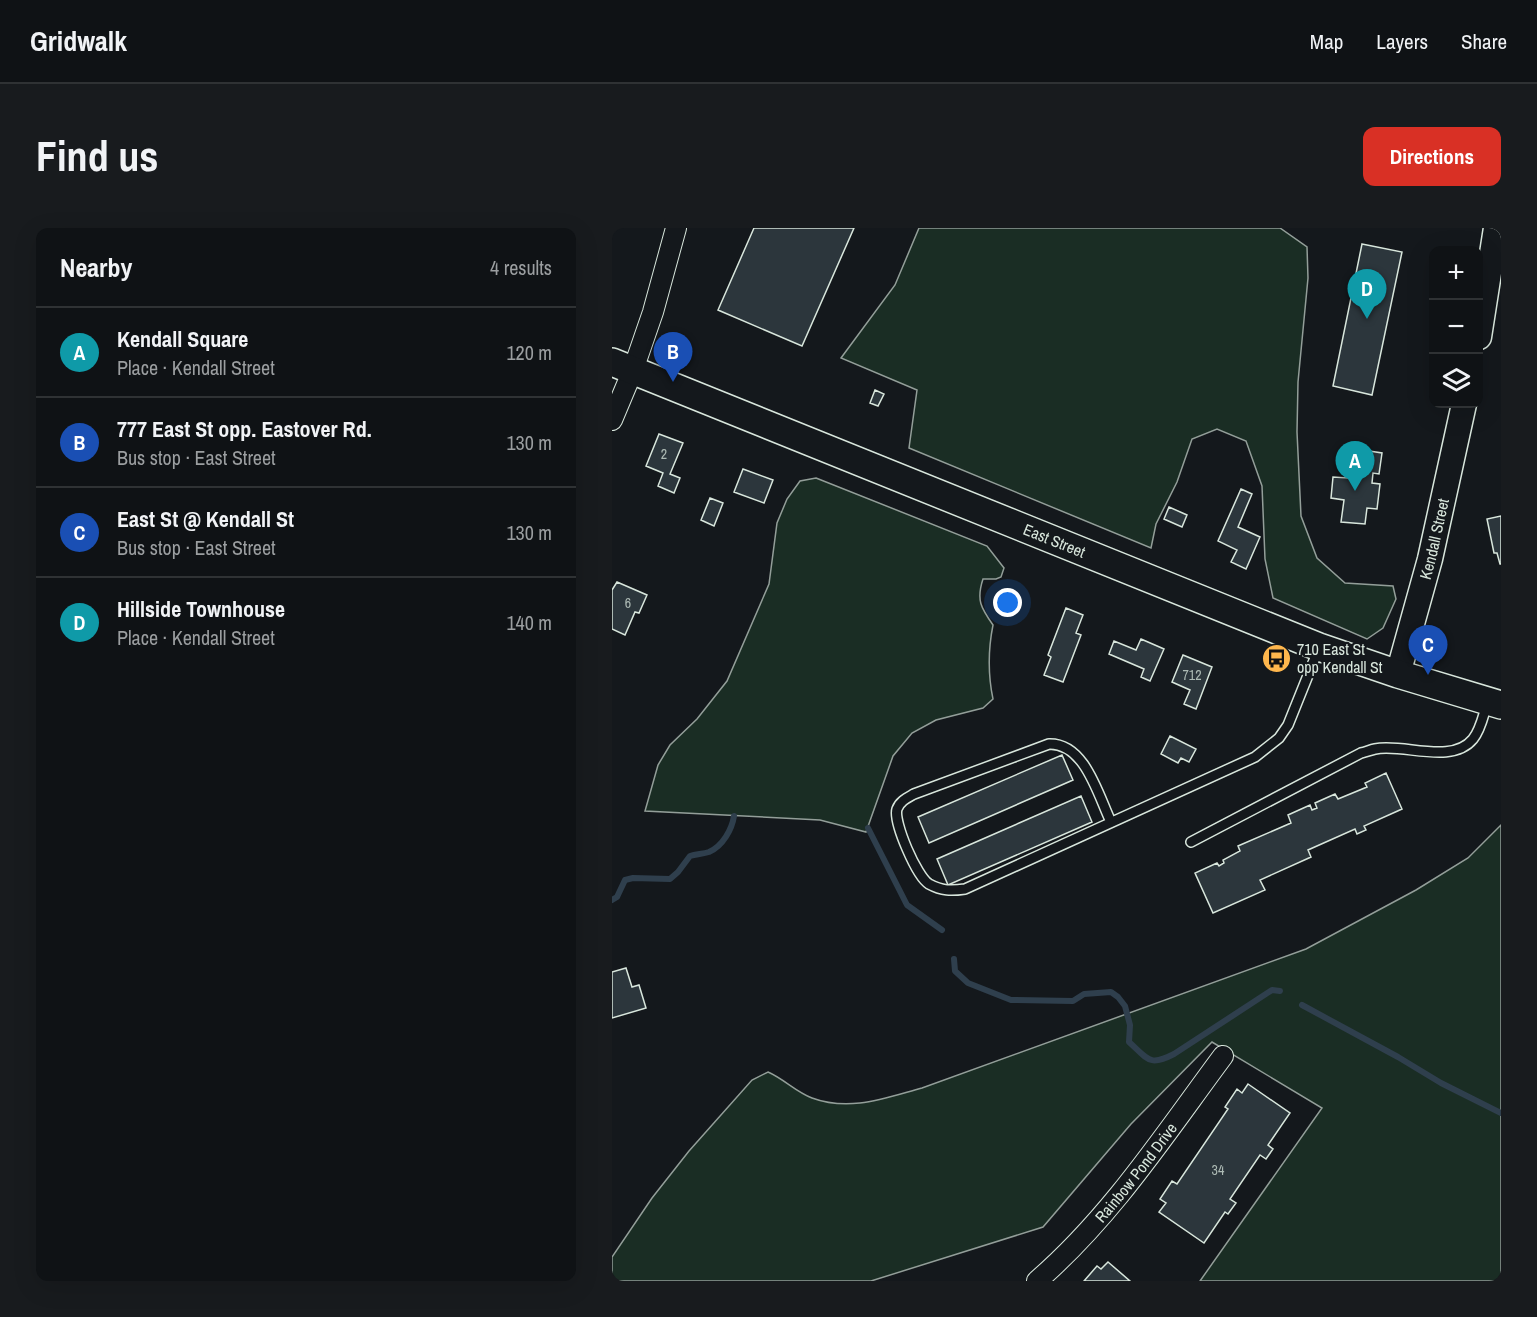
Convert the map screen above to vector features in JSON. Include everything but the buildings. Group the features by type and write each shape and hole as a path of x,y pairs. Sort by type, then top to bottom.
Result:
{"main road":[{"name":"East Street","path":"623,366 1319,647 1494,703"}],"street":[{"path":"612,420 623,366 653,312 676,228"},
{"path":"1483,311 1496,228"},
{"name":"Kendall Street","path":"1398,674 1430,559 1463,408"},
{"name":"Rainbow Pond Drive","path":"1037,1281 1060,1261 1107,1212 1223,1056"}],"lane":[{"path":"1111,822 1080,759 1071,750 1059,744 1048,744 914,794 901,801 896,811 897,822 919,872 927,883 944,891 965,889 1255,757 1269,748 1280,738 1288,725 1319,647"},
{"path":"1191,842 1361,753 1375,749 1441,752 1460,748 1473,741 1494,703"}],"green space":[{"path":"919,228 1280,228 1307,247 1308,278 1298,382 1297,432 1301,516 1317,558 1345,583 1393,586 1396,599 1383,628 1367,639 1273,598 1265,559 1262,486 1246,441 1217,429 1192,439 1177,482 1156,524 1151,548 909,448 917,390 841,358 895,285"},
{"path":"816,478 987,546 1004,568 1001,577 983,579 980,593 983,609 993,625 989,662 993,699 983,708 936,720 912,733 893,756 866,832 820,820 645,811 658,765 670,745 697,719 727,681 769,584 777,523 787,499 800,481"},
{"path":"1501,825 1501,1281 1200,1281 1322,1108 1212,1042 1131,1124 1043,1227 871,1281 612,1281 612,1257 652,1198 689,1151 752,1080 768,1072 812,1098 840,1104 867,1102 922,1088 1306,949 1416,890 1468,858"}],"waterway":[{"path":"612,900 617,897 625,880 633,878 670,879 690,856 707,853 719,846 726,837 734,816"},
{"path":"868,828 907,905 942,930"},
{"path":"954,959 955,971 968,983 1011,1000 1073,1001 1084,994 1111,992 1125,1006 1130,1025 1129,1042 1145,1057 1154,1060 1174,1054 1272,990 1280,991"},
{"path":"1302,1005 1441,1083 1501,1113"}],"place":[{"name":"Hillside Townhouse","path":"1367,319"},
{"name":"777 East St opp. Eastover Rd.","path":"673,382"},
{"name":"Kendall Square","path":"1355,491"},
{"name":"710 East St opp Kendall St","path":"1276,658"},
{"name":"East St @ Kendall St","path":"1428,675"}]}
